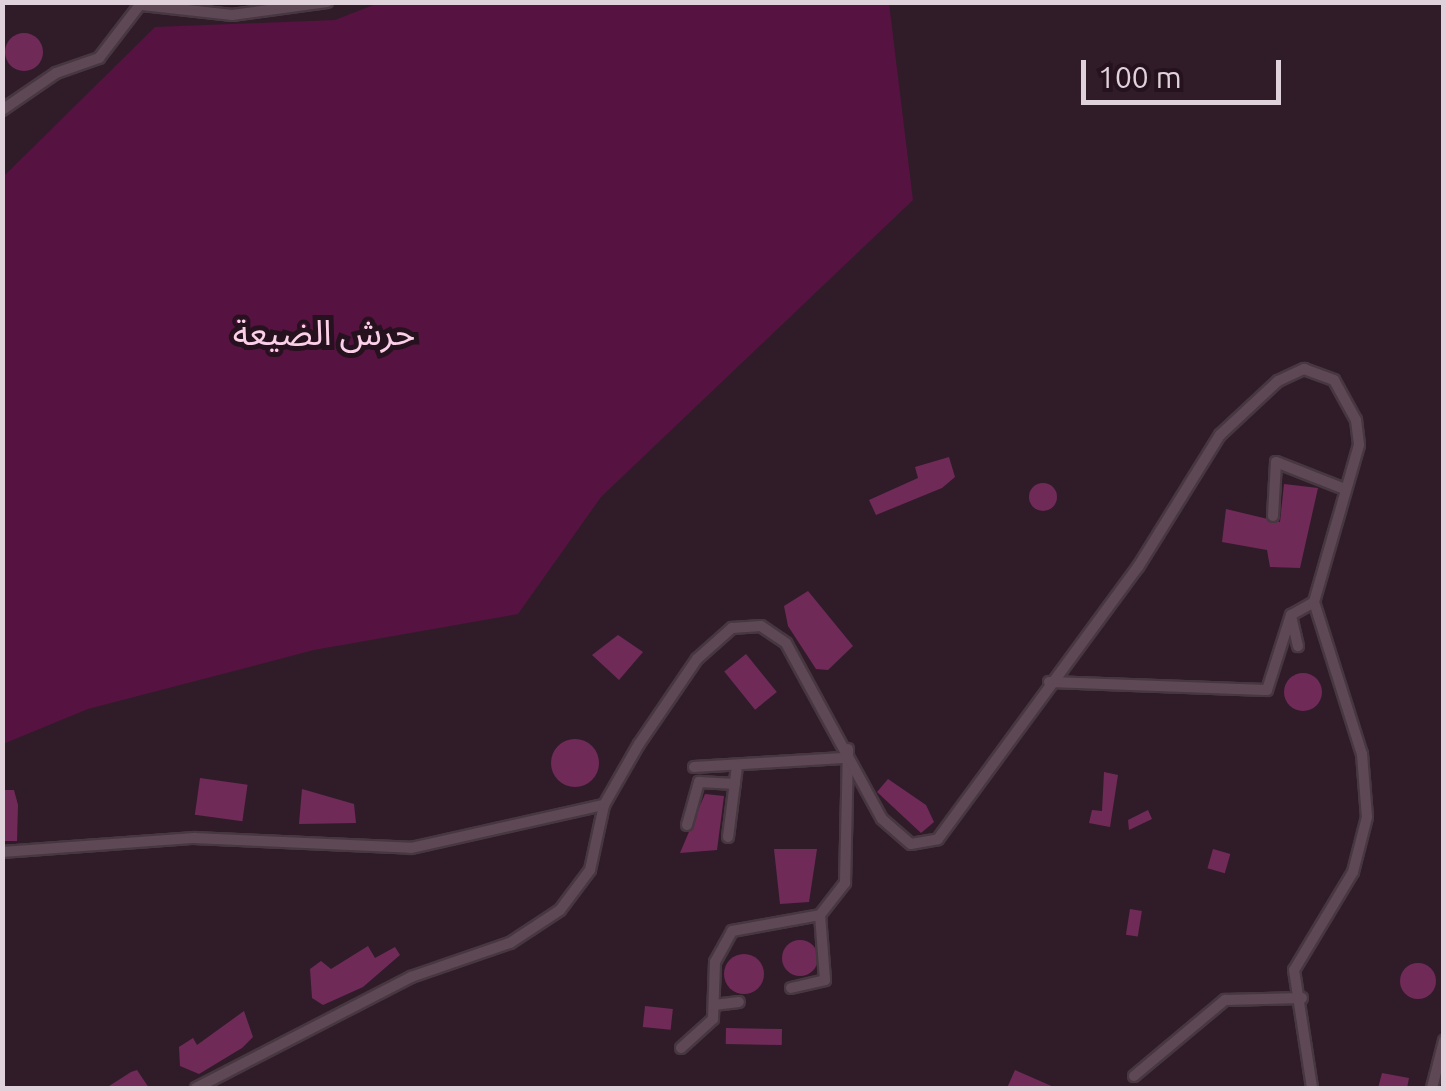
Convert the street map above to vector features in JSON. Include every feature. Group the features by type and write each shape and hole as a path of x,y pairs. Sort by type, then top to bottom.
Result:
{"street":[{"path":"2,110 56,73 99,58 142,4 232,14 327,2"},
{"path":"196,1088 412,977 531,933 590,870 604,805 672,691 732,628 760,626 786,643 882,818 925,846 953,825 1049,682 1138,567 1220,435 1292,372 1324,373 1352,405 1359,445 1342,488 1314,602 1362,754 1367,817 1353,872 1298,958 1312,1088"},
{"path":"1273,516 1276,462 1342,488"},
{"path":"1049,682 1267,690 1291,615 1314,602"},
{"path":"1291,615 1298,646"},
{"path":"694,767 846,754"},
{"path":"792,988 825,980 820,916 851,863 846,754"},
{"path":"728,837 737,766"},
{"path":"688,825 699,782 735,784"},
{"path":"2,852 194,838 411,848 604,805"},
{"path":"681,1048 700,1038 714,1005 715,962 732,930 820,916"},
{"path":"1134,1076 1225,1000 1302,998"},
{"path":"714,1005 739,1002"},
{"path":"1432,1088 1444,1041"}],"green space":[{"name":"حرش الضيعة","path":"381,2 889,3 913,200 601,497 518,614 314,650 88,709 3,744 3,177 155,27 335,20"}],"building":[{"path":"24,33 38,38 43,52 38,66 24,71 10,66 5,52 10,38"},
{"path":"949,457 955,477 942,488 876,515 869,500 918,478 915,467"},
{"path":"1043,483 1053,487 1057,497 1053,507 1043,511 1033,507 1029,497 1033,487"},
{"path":"1284,484 1318,488 1300,568 1270,567 1267,550 1222,542 1226,509 1280,522"},
{"path":"808,591 853,646 828,670 816,669 788,626 784,606"},
{"path":"618,635 643,652 619,680 592,655"},
{"path":"746,654 777,692 755,710 724,672"},
{"path":"1303,673 1317,678 1322,692 1317,706 1303,711 1289,706 1284,692 1289,678"},
{"path":"575,739 592,746 599,763 592,780 575,787 558,780 551,763 558,746"},
{"path":"1104,772 1118,775 1110,827 1089,823 1092,810 1102,811"},
{"path":"200,778 248,785 242,821 195,815"},
{"path":"888,779 926,805 934,822 921,833 877,792"},
{"path":"302,789 354,804 356,823 299,824"},
{"path":"2,790 14,790 18,805 17,841 2,841"},
{"path":"705,794 724,796 717,850 680,853"},
{"path":"1148,810 1152,819 1129,830 1128,820"},
{"path":"774,849 817,849 809,902 780,904"},
{"path":"1213,849 1230,854 1225,873 1207,868"},
{"path":"1130,909 1142,911 1138,937 1126,935"},
{"path":"800,940 813,945 818,958 813,971 800,976 787,971 782,958 787,945"},
{"path":"368,946 375,958 395,947 400,955 363,987 323,1005 312,998 310,969 321,961 331,969"},
{"path":"744,954 758,960 764,974 758,988 744,994 730,988 724,974 730,960"},
{"path":"1418,963 1431,968 1436,981 1431,994 1418,999 1405,994 1400,981 1405,968"},
{"path":"645,1006 673,1009 671,1030 643,1027"},
{"path":"244,1011 253,1037 242,1048 199,1074 180,1066 179,1047 193,1038 197,1045"},
{"path":"726,1028 782,1029 782,1045 726,1044"},
{"path":"137,1070 149,1088 106,1088 131,1072"},
{"path":"1015,1070 1056,1088 1007,1088"},
{"path":"1382,1073 1409,1078 1407,1088 1378,1088"}]}
